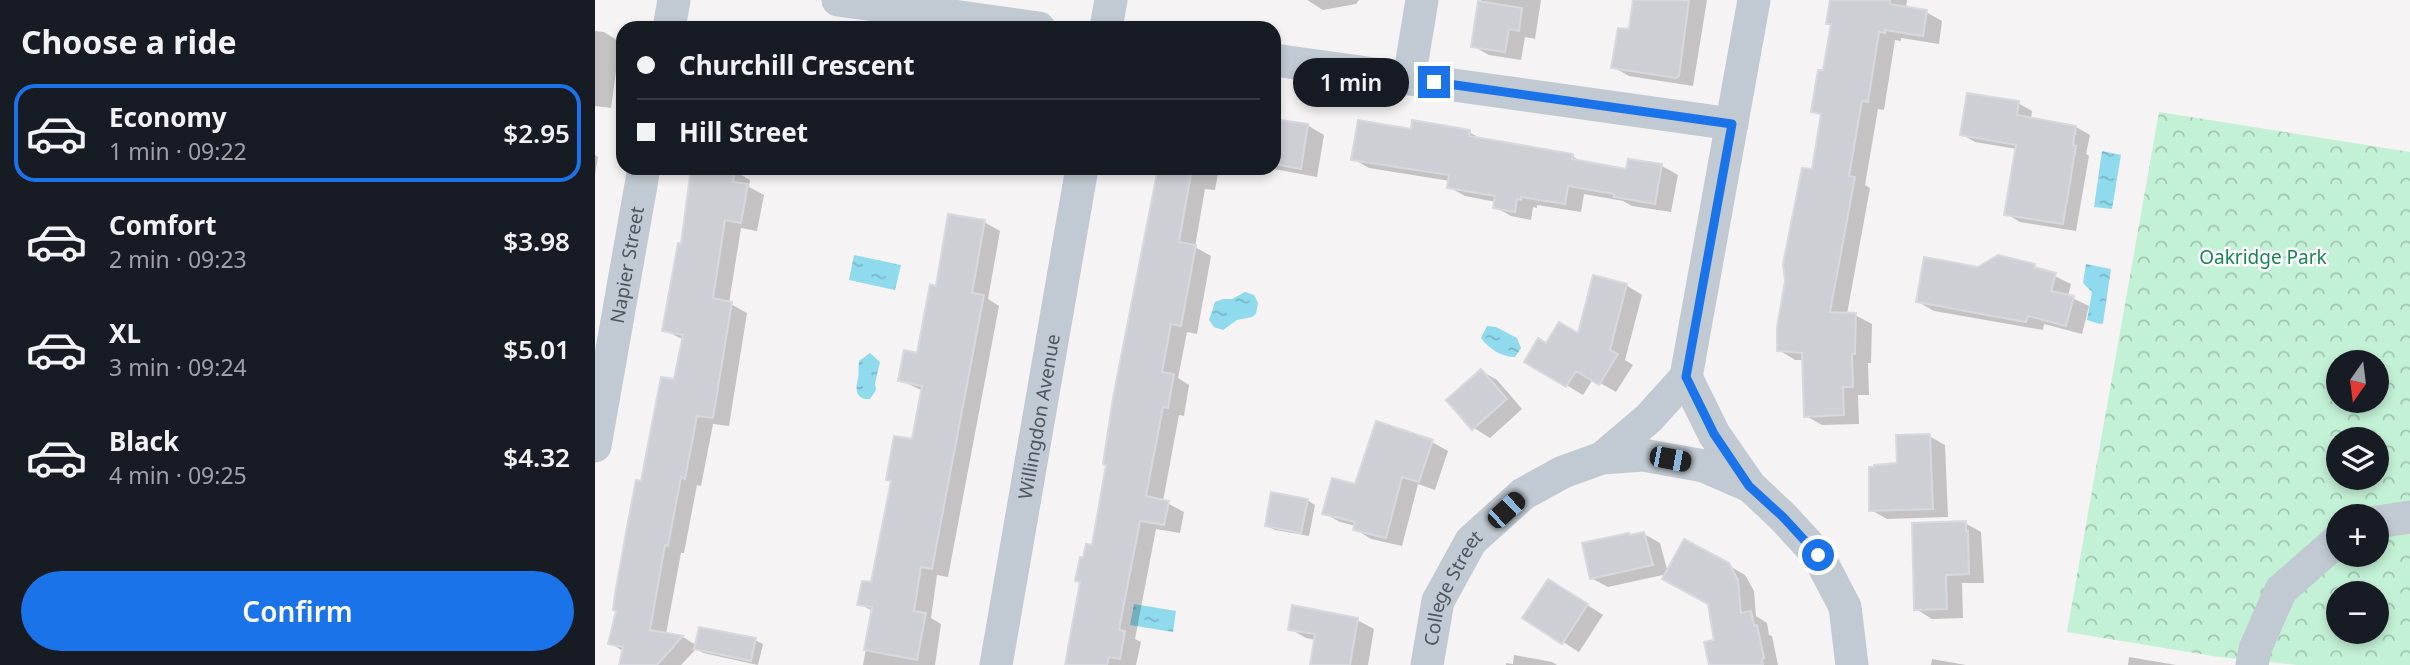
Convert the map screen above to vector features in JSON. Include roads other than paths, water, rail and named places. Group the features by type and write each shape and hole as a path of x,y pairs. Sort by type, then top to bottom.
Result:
{"street":[{"path":"670,21 674,0"},
{"path":"838,0 989,21"},
{"path":"1107,21 1111,0"},
{"path":"1409,79 1422,0"},
{"path":"1754,0 1686,377 1714,434 1749,486 1783,517 1818,555 1846,607 1851,665"},
{"path":"1281,61 1732,124"},
{"name":"Napier Street","path":"595,446 643,175"},
{"name":"Willingdon Avenue","path":"996,665 1081,175"},
{"name":"College Street","path":"1602,458 1649,418 1686,377"},
{"name":"College Street","path":"1427,665 1438,601 1471,541 1523,494 1563,472 1602,458 1643,455 1704,466 1749,486"},
{"path":"2389,520 2410,517"},
{"path":"2252,665 2255,649 2281,590 2326,551"}],"water":[{"path":"2102,151 2121,155 2112,209 2094,207"},
{"path":"854,255 901,265 895,290 849,280"},
{"path":"2086,264 2111,269 2103,323 2100,324 2087,320 2092,292 2083,283"},
{"path":"1245,292 1254,295 1258,303 1256,314 1237,320 1223,330 1214,327 1209,320 1215,302 1232,299"},
{"path":"1487,326 1496,327 1517,338 1521,348 1515,357 1501,354 1484,342 1481,338"},
{"path":"870,353 880,362 876,390 870,399 865,399 859,396 857,390 859,361"},
{"path":"1134,604 1176,611 1173,632 1130,625"}],"park label":[{"name":"Oakridge Park","path":"2263,257"}]}
